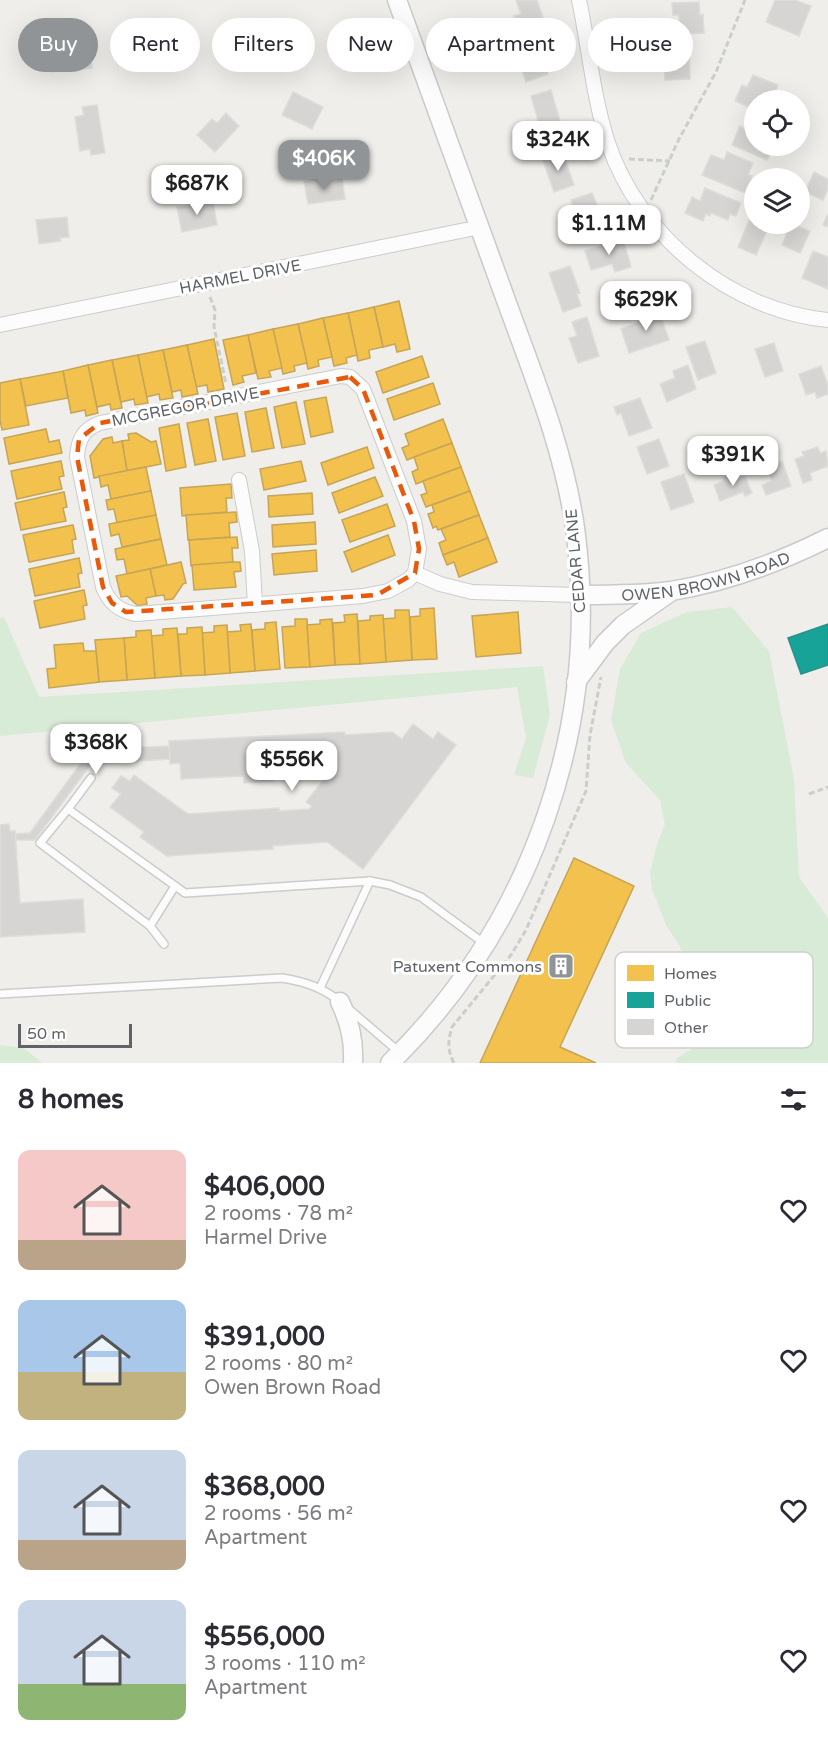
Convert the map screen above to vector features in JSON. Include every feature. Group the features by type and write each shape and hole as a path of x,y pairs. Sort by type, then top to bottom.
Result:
{"main road":[{"name":"CEDAR LANE","path":"397,0 561,458 575,531 580,634 573,713 564,759 540,837 506,911 486,944 401,1060"},
{"name":"OWEN BROWN ROAD","path":"579,595 671,591 753,572 787,559 828,538"},
{"path":"576,682 605,643 623,625 671,591"},
{"path":"340,1002 351,1028 353,1063"}],"street":[{"path":"579,0 602,121 616,164 629,189 663,235 712,277 749,298 813,318 828,320"},
{"name":"HARMEL DRIVE","path":"0,325 480,227"},
{"name":"MCGREGOR DRIVE","path":"331,377 350,377 363,389 414,521 419,549 416,573 399,585 377,595 136,614 126,612 112,603 104,587 77,457 79,439 90,426 100,423 331,377"},
{"path":"239,480 252,551 255,605"},
{"path":"416,573 440,584 472,592 579,595"}],"lane":[{"path":"91,778 40,843 150,926 164,944"},
{"path":"68,809 185,893 370,881 390,885 421,897 486,944"},
{"path":"320,988 370,881"},
{"path":"150,926 175,886"},
{"path":"0,994 282,978 302,981 320,988 340,1002 401,1060"}],"path":[{"path":"646,213 679,139 716,72 745,0"},
{"path":"616,164 631,158 670,161"},
{"path":"203,284 214,310 214,327 229,397"},
{"path":"809,794 828,788"}],"highlighted area":[{"path":"350,377 363,389 414,521 419,549 415,573 377,595 126,612 112,603 103,587 77,457 79,439 100,423"}],"green space":[{"path":"732,607 769,651 794,779 799,877 828,918 828,1063 676,1063 677,1058 693,1048 813,1048 813,952 682,952 666,925 652,889 650,872 657,844 665,825 660,800 626,763 611,720 620,669 641,633 687,612"},
{"path":"4,617 39,697 543,666 550,715 533,778 514,775 526,737 517,687 0,736 0,618"},
{"path":"0,1045 24,1048 42,1063 0,1063"}],"building: Homes":[{"path":"399,301 410,349 397,352 395,344 383,347 374,307"},
{"path":"374,307 383,347 369,350 370,358 358,361 348,313"},
{"path":"348,313 357,355 346,358 347,363 334,366 323,318"},
{"path":"323,318 332,357 318,360 319,366 308,369 298,324"},
{"path":"298,324 307,363 294,366 295,371 283,374 273,329"},
{"path":"273,329 282,368 269,371 271,377 258,379 248,335"},
{"path":"248,335 256,373 242,376 244,382 233,385 223,340"},
{"path":"214,339 224,389 208,392 207,385 196,387 187,345"},
{"path":"187,345 198,394 182,397 181,390 172,392 163,350"},
{"path":"163,350 173,398 160,400 159,394 146,397 138,355"},
{"path":"138,355 148,403 135,405 134,399 121,402 112,360"},
{"path":"422,356 429,377 383,393 376,372"},
{"path":"112,360 122,408 111,410 110,404 97,407 88,365"},
{"path":"88,365 98,413 86,416 85,410 71,413 63,371"},
{"path":"63,371 68,398 26,406 20,379"},
{"path":"20,379 29,425 2,430 0,383"},
{"path":"433,383 440,404 394,420 387,399"},
{"path":"326,397 333,432 311,437 304,401"},
{"path":"296,402 305,444 282,448 274,407"},
{"path":"266,408 274,448 252,452 245,412"},
{"path":"237,413 245,456 223,460 215,417"},
{"path":"208,419 216,461 195,465 187,423"},
{"path":"443,419 452,443 407,460 402,448 409,445 405,434"},
{"path":"179,424 186,467 166,471 159,428"},
{"path":"46,429 49,442 59,440 62,453 9,464 4,438"},
{"path":"136,433 151,442 156,441 161,464 127,471 122,441 129,440 128,434"},
{"path":"112,437 113,443 122,441 127,471 94,478 90,456 103,439"},
{"path":"452,443 461,467 416,484 412,472 418,469 414,457"},
{"path":"367,447 374,468 328,485 321,463"},
{"path":"61,461 64,476 59,477 62,489 17,499 11,471"},
{"path":"301,461 306,481 264,490 260,469"},
{"path":"146,467 151,491 111,499 108,485 101,487 99,476"},
{"path":"461,467 470,491 426,507 421,495 427,493 423,481"},
{"path":"375,477 383,496 339,513 332,493"},
{"path":"231,484 232,498 226,498 227,512 182,516 180,488"},
{"path":"151,491 156,515 117,523 114,509 108,510 106,500"},
{"path":"470,491 479,515 438,530 436,526 433,528 428,514 434,512 432,505"},
{"path":"64,492 67,507 63,508 66,521 21,530 15,503"},
{"path":"312,493 313,514 269,517 268,496"},
{"path":"387,504 395,526 350,542 342,520"},
{"path":"236,512 237,522 229,523 230,537 188,540 186,515"},
{"path":"156,515 161,539 122,547 119,534 111,536 109,524"},
{"path":"479,515 488,538 443,555 439,543 446,540 441,529"},
{"path":"315,522 316,544 273,547 272,525"},
{"path":"73,525 76,539 72,540 74,553 29,562 23,535"},
{"path":"388,535 395,555 352,572 344,552"},
{"path":"237,537 238,548 232,548 233,562 191,566 189,540"},
{"path":"488,538 497,562 459,577 454,562 447,565 443,555"},
{"path":"161,539 167,565 127,574 124,559 117,560 115,549"},
{"path":"316,550 317,571 274,575 272,554"},
{"path":"79,558 82,573 78,574 80,587 35,596 29,569"},
{"path":"181,562 186,583 173,599 165,600 164,595 156,596 150,569"},
{"path":"240,562 241,571 234,572 236,587 194,590 192,565"},
{"path":"150,569 156,596 146,598 147,604 138,606 127,596 121,597 116,576"},
{"path":"84,590 87,605 83,606 85,619 40,628 34,601"},
{"path":"434,608 437,659 412,660 410,617 420,616 420,609"},
{"path":"395,610 409,610 412,660 386,662 383,619 395,618"},
{"path":"518,612 521,653 476,657 472,616"},
{"path":"357,614 360,664 335,665 333,623 345,622 344,615"},
{"path":"383,615 386,662 360,664 358,621 370,620 370,616"},
{"path":"295,619 307,619 310,667 285,668 282,627 295,626"},
{"path":"332,619 335,665 310,667 307,625 320,624 320,620"},
{"path":"276,622 280,669 255,671 252,630 265,629 265,623"},
{"path":"251,624 255,671 230,673 227,632 241,631 240,625"},
{"path":"227,625 230,673 205,675 202,633 214,632 214,626"},
{"path":"202,627 205,675 181,676 178,634 187,634 187,628"},
{"path":"177,628 181,676 155,678 151,636 163,635 163,629"},
{"path":"151,630 155,678 127,680 124,638 136,637 136,631"},
{"path":"124,638 127,680 99,682 95,640"},
{"path":"83,643 84,651 96,651 99,682 49,688 47,669 56,668 54,645"},
{"name":"Patuxent Commons","path":"574,858 634,886 560,1047 596,1063 480,1063"}],"building: Public":[{"path":"828,624 828,665 801,674 788,638"}],"building: Other":[{"path":"516,0 537,0 543,18 515,18 514,16 521,14"},
{"path":"775,0 795,0 811,6 799,36 766,22"},
{"path":"699,2 700,15 703,14 704,33 693,33 693,18 679,18 679,15 673,15 672,3"},
{"path":"523,72 547,72 548,74 526,82"},
{"path":"665,72 690,72 690,79 665,80"},
{"path":"753,75 778,85 776,90 744,90 744,105 735,101 742,85 747,87"},
{"path":"551,90 560,121 540,127 531,96"},
{"path":"293,92 323,107 312,129 282,115"},
{"path":"97,105 105,153 91,155 90,149 80,151 75,117 84,115 82,107"},
{"path":"226,113 239,126 215,152 197,135 212,119 217,123"},
{"path":"740,126 744,128 744,150 732,145"},
{"path":"562,151 574,185 554,192 542,158"},
{"path":"727,152 753,163 751,168 744,168 744,193 702,175 711,155 724,160"},
{"path":"758,156 769,156 767,160"},
{"path":"814,172 828,179 828,189 823,200 810,194 810,181"},
{"path":"326,177 327,182 342,179 345,199 308,204 304,181"},
{"path":"705,188 741,203 736,216 730,214 728,220 711,213 710,216 706,214 703,221 685,213 692,197 700,201"},
{"path":"592,193 604,221 588,227 586,221 579,223 571,200"},
{"path":"213,201 217,225 182,232 177,207"},
{"path":"828,215 828,227 823,225"},
{"path":"67,217 69,237 60,238 61,241 39,244 36,220"},
{"path":"744,232 765,234 756,255 738,247"},
{"path":"787,234 809,234 800,253 782,245"},
{"path":"623,239 631,267 615,272 612,264 591,270 585,251"},
{"path":"813,251 828,257 828,289 802,278"},
{"path":"570,266 580,293 577,294 581,306 563,312 549,273"},
{"path":"658,308 669,340 629,353 621,329 644,320 642,314"},
{"path":"587,317 599,356 578,363 569,338 577,336 572,322"},
{"path":"705,341 716,373 698,380 686,347"},
{"path":"774,343 783,371 765,377 755,349"},
{"path":"688,365 696,389 667,402 660,384 675,378 673,371"},
{"path":"821,366 828,386 828,394 817,398 815,392 806,395 799,374"},
{"path":"640,398 652,428 629,436 621,413 617,415 614,407"},
{"path":"659,439 669,466 647,474 637,447"},
{"path":"818,447 820,453 826,451 828,466 810,473 812,480 803,483 795,459 804,456 802,452"},
{"path":"782,461 791,486 766,495 762,485 772,481 766,466"},
{"path":"738,473 740,478 745,476 752,493 745,496 743,492 720,501 714,485 724,481 723,478"},
{"path":"684,474 694,502 671,510 661,482"},
{"path":"413,724 433,739 438,732 456,745 363,869 327,842 273,846 273,849 167,856 140,837 144,832 110,807 121,794 112,788 121,776 130,781 134,775 188,814 279,808 279,811 309,809 312,806 306,802 330,771 274,774 274,781 244,783 244,776 181,779 180,763 170,764 169,741 345,732 345,735 392,732 402,739"},
{"path":"169,746 170,759 91,764 35,840 16,840 16,834 30,833 81,763 80,750"},
{"path":"9,824 10,831 15,831 20,903 83,899 85,932 0,937 0,825"}],"place":[{"name":"Patuxent Commons","path":"561,966"}]}
